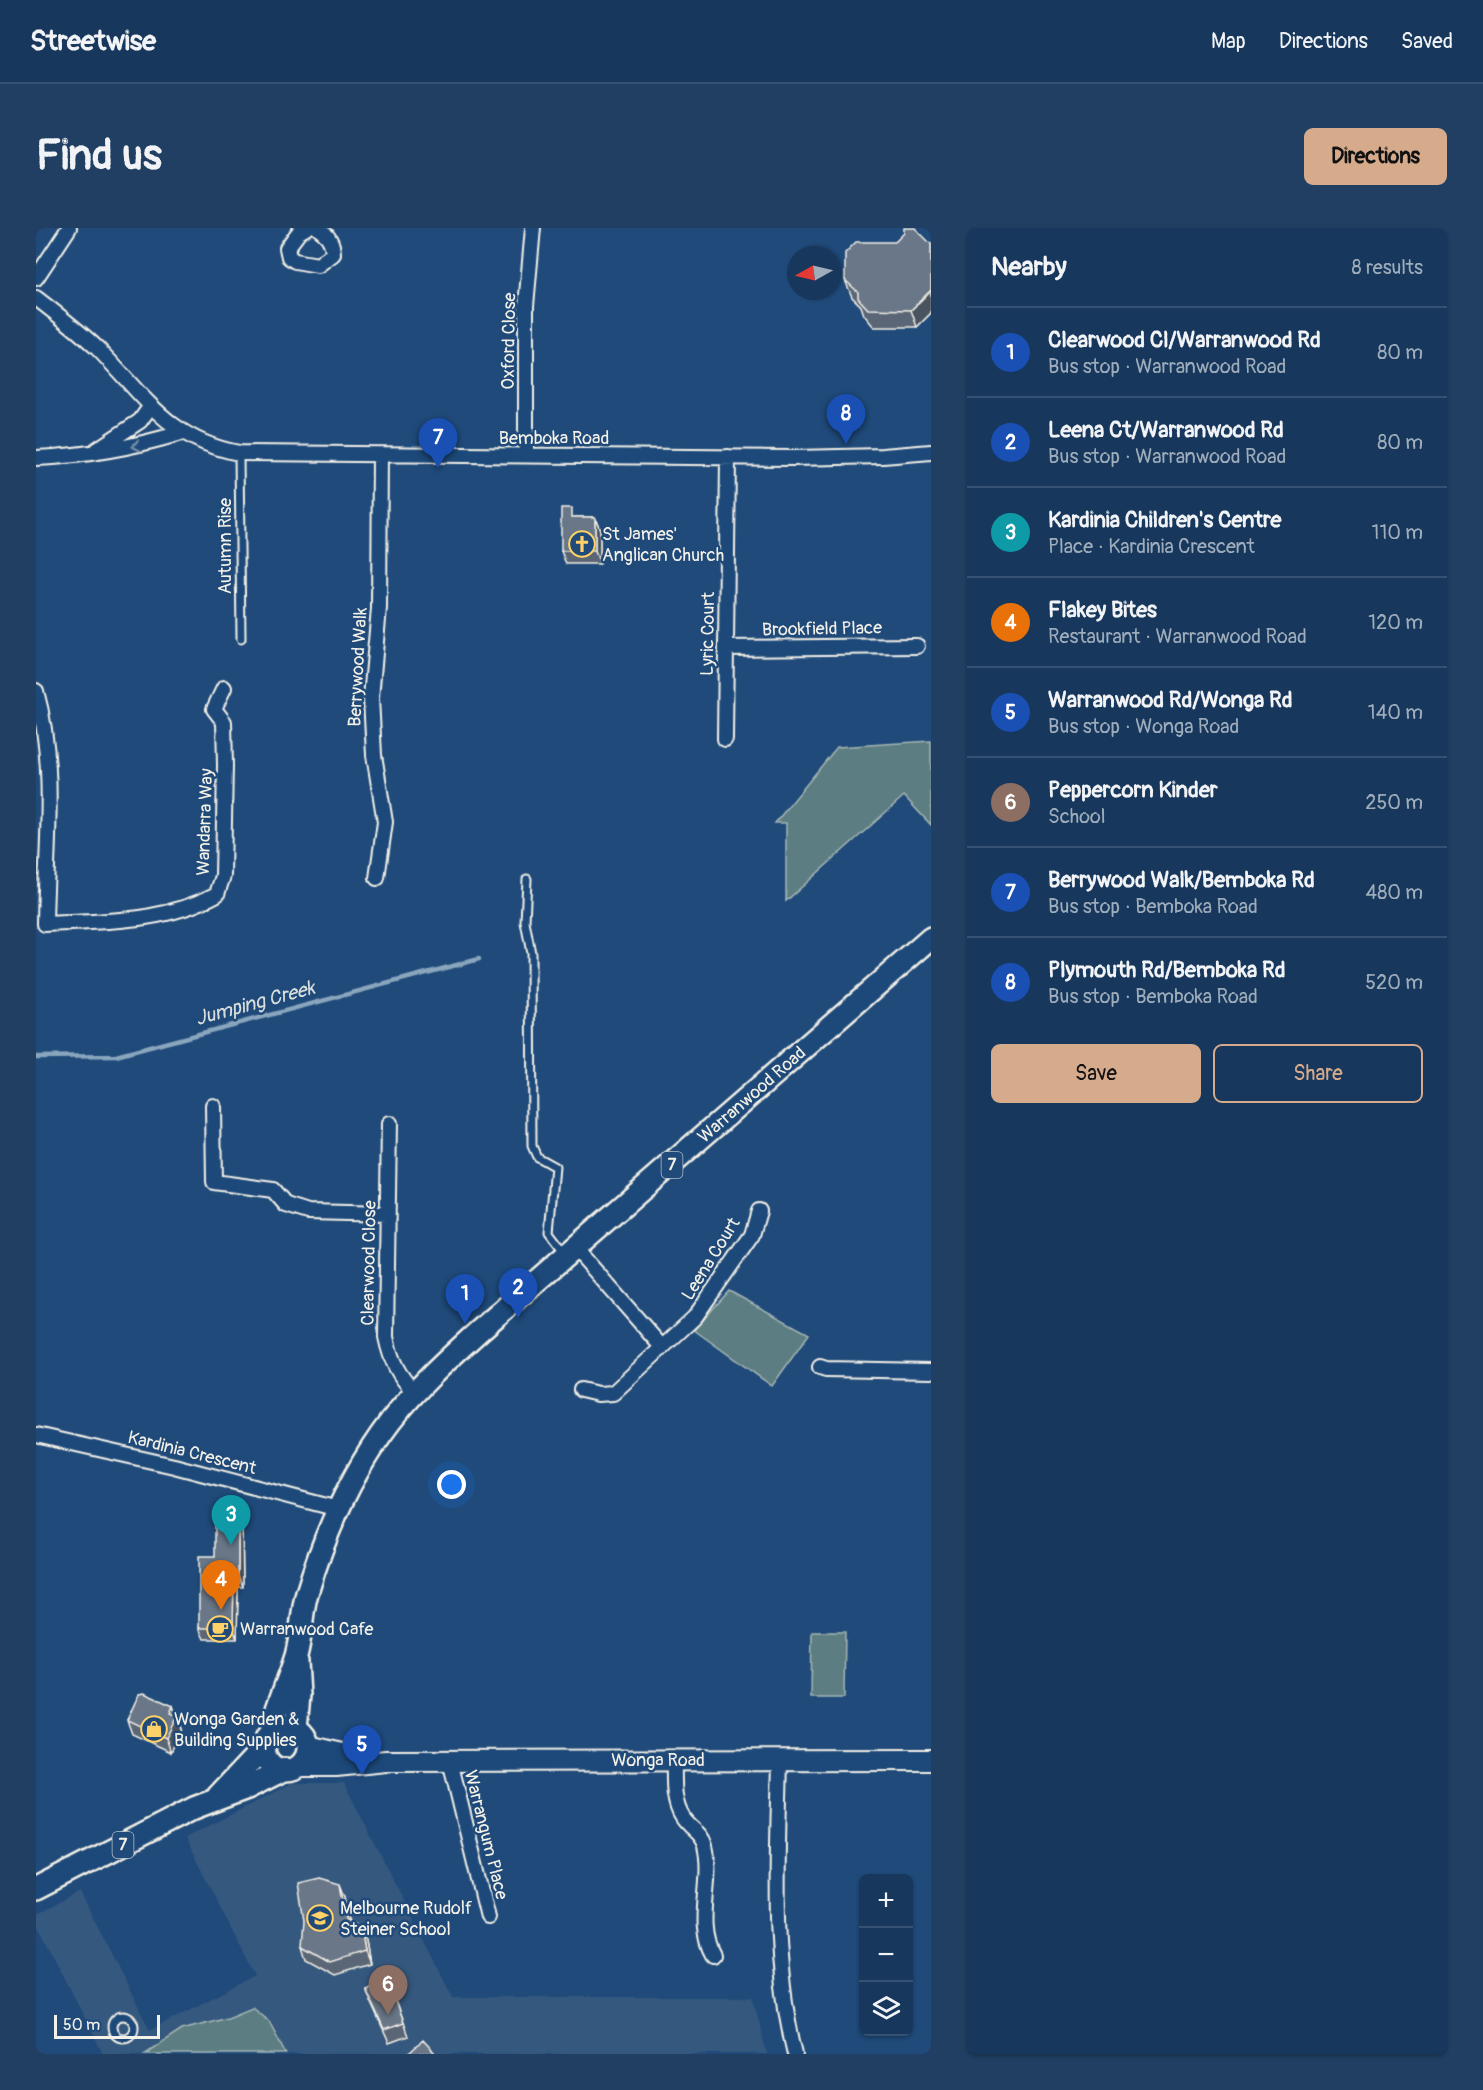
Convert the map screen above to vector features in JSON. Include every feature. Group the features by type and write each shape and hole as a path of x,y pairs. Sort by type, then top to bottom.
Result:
{"main road":[{"name":"Warranwood Road","path":"267,1739 276,1706 296,1655 307,1593 338,1509 366,1458 390,1422 415,1393 471,1338 931,938"},
{"name":"Warranwood Road","path":"296,1655 299,1695 296,1728"},
{"path":"282,1726 296,1728 302,1732 308,1746 304,1760 292,1768 273,1764 265,1753 267,1739 282,1726"},
{"name":"Wonga Road","path":"215,1798 267,1739"},
{"name":"Wonga Road","path":"308,1746 332,1753 386,1761"},
{"name":"Wonga Road","path":"36,1889 215,1798 246,1788 292,1768 386,1761 931,1760"}],"street":[{"path":"36,278 69,228"},
{"path":"306,228 292,239 287,248 289,257 295,261 318,265 333,254 333,245 327,235 318,228"},
{"name":"Oxford Close","path":"526,455 526,306 532,228"},
{"name":"Bemboka Road","path":"36,298 97,348 150,407 182,433 204,444 239,453 728,457 883,456 931,452"},
{"path":"89,454 140,421 150,407"},
{"path":"36,458 89,454 139,446 182,433"},
{"name":"Berrywood Walk","path":"377,878 385,822 374,755 371,698 379,608 380,455"},
{"name":"Lyric Court","path":"725,739 728,457"},
{"name":"Brookfield Place","path":"726,648 917,646"},
{"name":"Wandarra Way","path":"36,691 43,716 48,753 41,925 153,918 200,904 217,894 223,876 225,754 224,722 214,709 224,688"},
{"path":"213,1106 214,1182 273,1190 286,1205 308,1212 387,1214"},
{"name":"Clearwood Close","path":"389,1124 386,1337 390,1358 399,1376 415,1393"},
{"name":"Leena Court","path":"581,1390 598,1394 613,1393 661,1346 695,1317 716,1290 752,1235 759,1211"},
{"path":"571,1252 661,1346"},
{"path":"819,1367 931,1371"},
{"name":"Kardinia Crescent","path":"36,1436 174,1466 338,1509"},
{"path":"780,1759 777,1901 781,1982 795,2054"},
{"path":"674,1760 674,1787 679,1812 698,1833 705,1846 706,1934 713,1955"},
{"name":"Warrangum Place","path":"450,1761 488,1917"}],"lane":[{"name":"Autumn Rise","path":"239,453 241,639"},
{"path":"527,879 525,922 531,953 532,1146 537,1157 555,1167 549,1232 571,1252"}],"shaded area":[{"name":"Melbourne Rudolf Steiner School","path":"292,1783 344,1783 453,1997 753,1997 767,2054 103,2054 36,1921 36,1915 80,1892 150,2030 255,1976 185,1838"}],"green space":[{"path":"931,741 931,825 904,796 786,901 786,823 775,823 837,747"},
{"path":"729,1291 809,1334 772,1386 694,1330"},
{"path":"812,1632 845,1632 844,1698 811,1698"},
{"path":"252,2007 269,2021 286,2054 144,2054 182,2029 228,2017"}],"building":[{"path":"904,228 915,228 931,244 931,290 911,310 868,309 858,298 858,292 845,280 845,253 856,242 895,242 904,233"},
{"path":"561,508 572,508 572,517 595,517 595,551 561,551"},
{"path":"215,1511 238,1511 238,1576 234,1576 233,1628 199,1628 199,1556 215,1556"},
{"path":"144,1693 173,1706 170,1713 177,1716 166,1738 127,1720 139,1694"},
{"path":"319,1878 340,1884 346,1919 361,1928 365,1951 330,1962 302,1946 304,1921 298,1883"},
{"path":"381,1980 391,1990 403,2023 384,2030 365,1988"},
{"path":"423,2040 435,2054 408,2054"}],"waterway":[{"name":"Jumping Creek","path":"36,1057 116,1056 479,959"}],"place":[{"name":"Plymouth Rd/Bemboka Rd","path":"846,444"},
{"name":"Berrywood Walk/Bemboka Rd","path":"438,468"},
{"name":"St James' Anglican Church","path":"582,544"},
{"name":"Leena Ct/Warranwood Rd","path":"518,1318"},
{"name":"Clearwood Cl/Warranwood Rd","path":"465,1324"},
{"name":"Kardinia Children's Centre","path":"231,1545"},
{"name":"Flakey Bites","path":"221,1610"},
{"name":"Warranwood Cafe","path":"220,1629"},
{"name":"Wonga Garden & Building Supplies","path":"154,1729"},
{"name":"Warranwood Rd/Wonga Rd","path":"362,1775"},
{"name":"Melbourne Rudolf Steiner School","path":"320,1918"},
{"name":"Peppercorn Kinder","path":"388,2015"}]}
